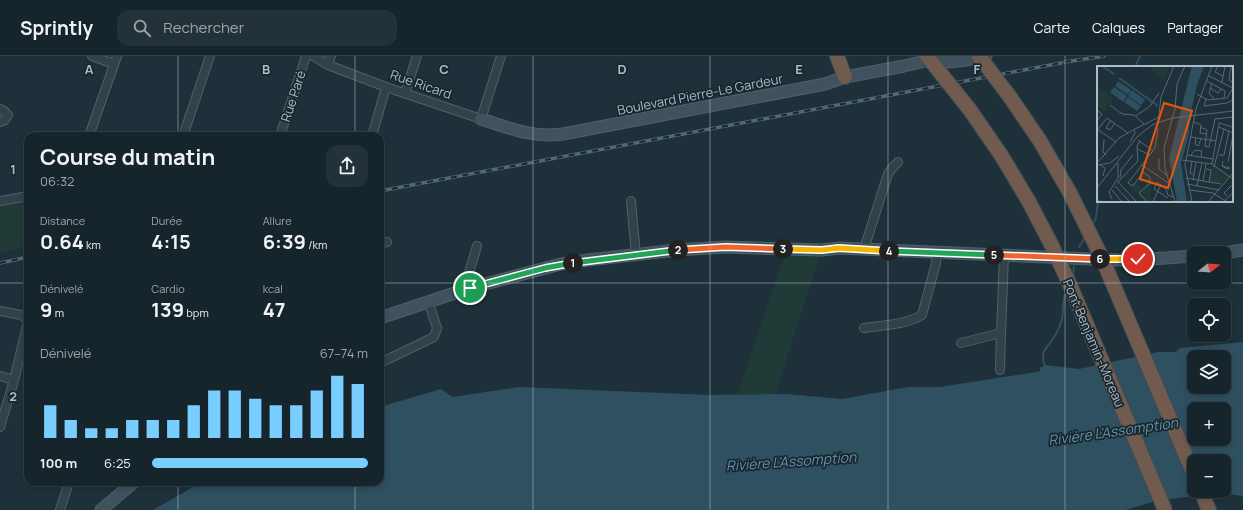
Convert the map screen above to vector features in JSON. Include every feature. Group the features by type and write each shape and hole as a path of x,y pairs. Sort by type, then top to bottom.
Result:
{"highway":[{"path":"837,56 845,77"},
{"name":"Pont Benjamin-Moreau","path":"927,56 970,110 1001,155 1028,200 1063,270 1165,510"},
{"path":"979,56 1010,97 1040,141 1070,193 1102,258 1187,458"},
{"path":"1204,498 1209,510"}],"main road":[{"name":"Boulevard Pierre-Le Gardeur","path":"523,133 544,135 578,131 825,84 845,77 904,66 946,56"},
{"name":"Boulevard Pierre-Le Gardeur","path":"904,66 967,60 986,56"},
{"name":"Rue Ricard","path":"480,119 523,133"},
{"path":"384,317 470,288 561,264 636,255 725,247 822,250 839,248 1115,260 1187,256"},
{"path":"1231,253 1243,250"},
{"path":"101,510 129,486"}],"street":[{"path":"92,56 114,64"},
{"path":"90,132 117,56"},
{"path":"184,132 210,56"},
{"name":"Rue Paré","path":"281,132 306,56"},
{"name":"Rue Ricard","path":"313,56 328,65 386,87 480,119"},
{"path":"328,65 331,56"},
{"path":"405,93 417,56"},
{"path":"480,119 501,56"},
{"path":"373,132 386,87"},
{"path":"0,109 8,115 5,120 0,122"},
{"path":"865,250 888,174 898,162"},
{"path":"0,201 24,197"},
{"path":"631,201 636,255"},
{"path":"470,288 468,276 477,246"},
{"path":"864,328 914,320 922,315 936,264 936,253"},
{"path":"1000,370 1004,256"},
{"path":"384,361 434,337 437,328 428,301"},
{"path":"0,311 21,315 24,318"},
{"path":"961,344 1001,333"},
{"path":"0,427 14,380 24,338"},
{"path":"0,376 14,380"},
{"path":"60,510 68,486"}],"green space":[{"path":"24,200 24,248 0,252 0,205"},
{"path":"787,249 822,250 775,394 737,395"}],"water":[{"name":"Rivière L'Assomption","path":"1243,342 1243,496 1231,495 1231,454 1187,454 1187,497 1156,501 1125,510 153,510 195,486 384,486 384,406 441,389 453,397 519,387 710,395 786,394 842,399 908,387 940,387 1036,372 1040,371 1040,368 1045,365 1079,369 1158,352 1176,352 1180,348"}],"waterway":[{"path":"1135,66 1140,56"},
{"path":"1092,225 1096,218 1098,202"},
{"path":"1079,247 1085,237"},
{"path":"1073,277 1074,266"},
{"path":"1045,367 1043,354 1056,334 1062,319 1066,292"}],"railway":[{"path":"1065,62 1104,56"},
{"path":"384,190 1061,63"},
{"path":"0,263 24,258"}],"route":[{"path":"470,288 561,264 670,251 725,247 822,250 839,248 1004,256 1115,260 1138,259"}]}
